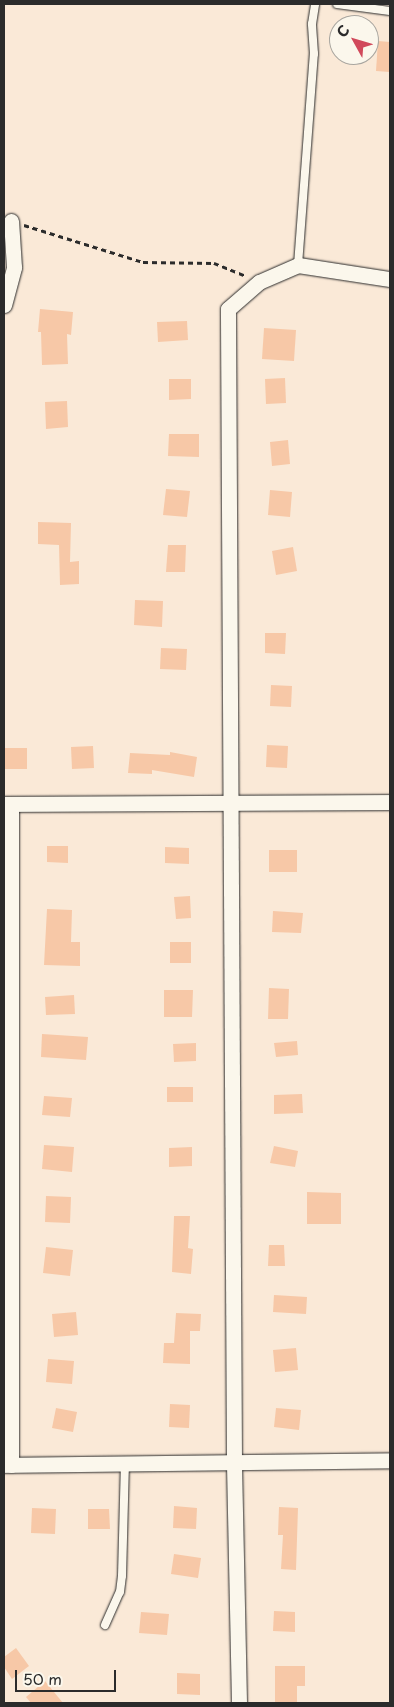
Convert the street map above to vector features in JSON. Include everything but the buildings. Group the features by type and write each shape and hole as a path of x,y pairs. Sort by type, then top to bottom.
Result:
{"street":[{"path":"4,305 14,267 11,221"},
{"path":"238,1703 234,1462 228,309 259,282 298,265 390,279"},
{"path":"390,802 7,804 8,1465 390,1460"}],"lane":[{"path":"298,265 314,54 312,24 315,4"},
{"path":"337,4 390,11"},
{"path":"105,1625 120,1592 122,1576 125,1464"}],"path":[{"path":"11,221 143,262 214,263 259,282"}]}
